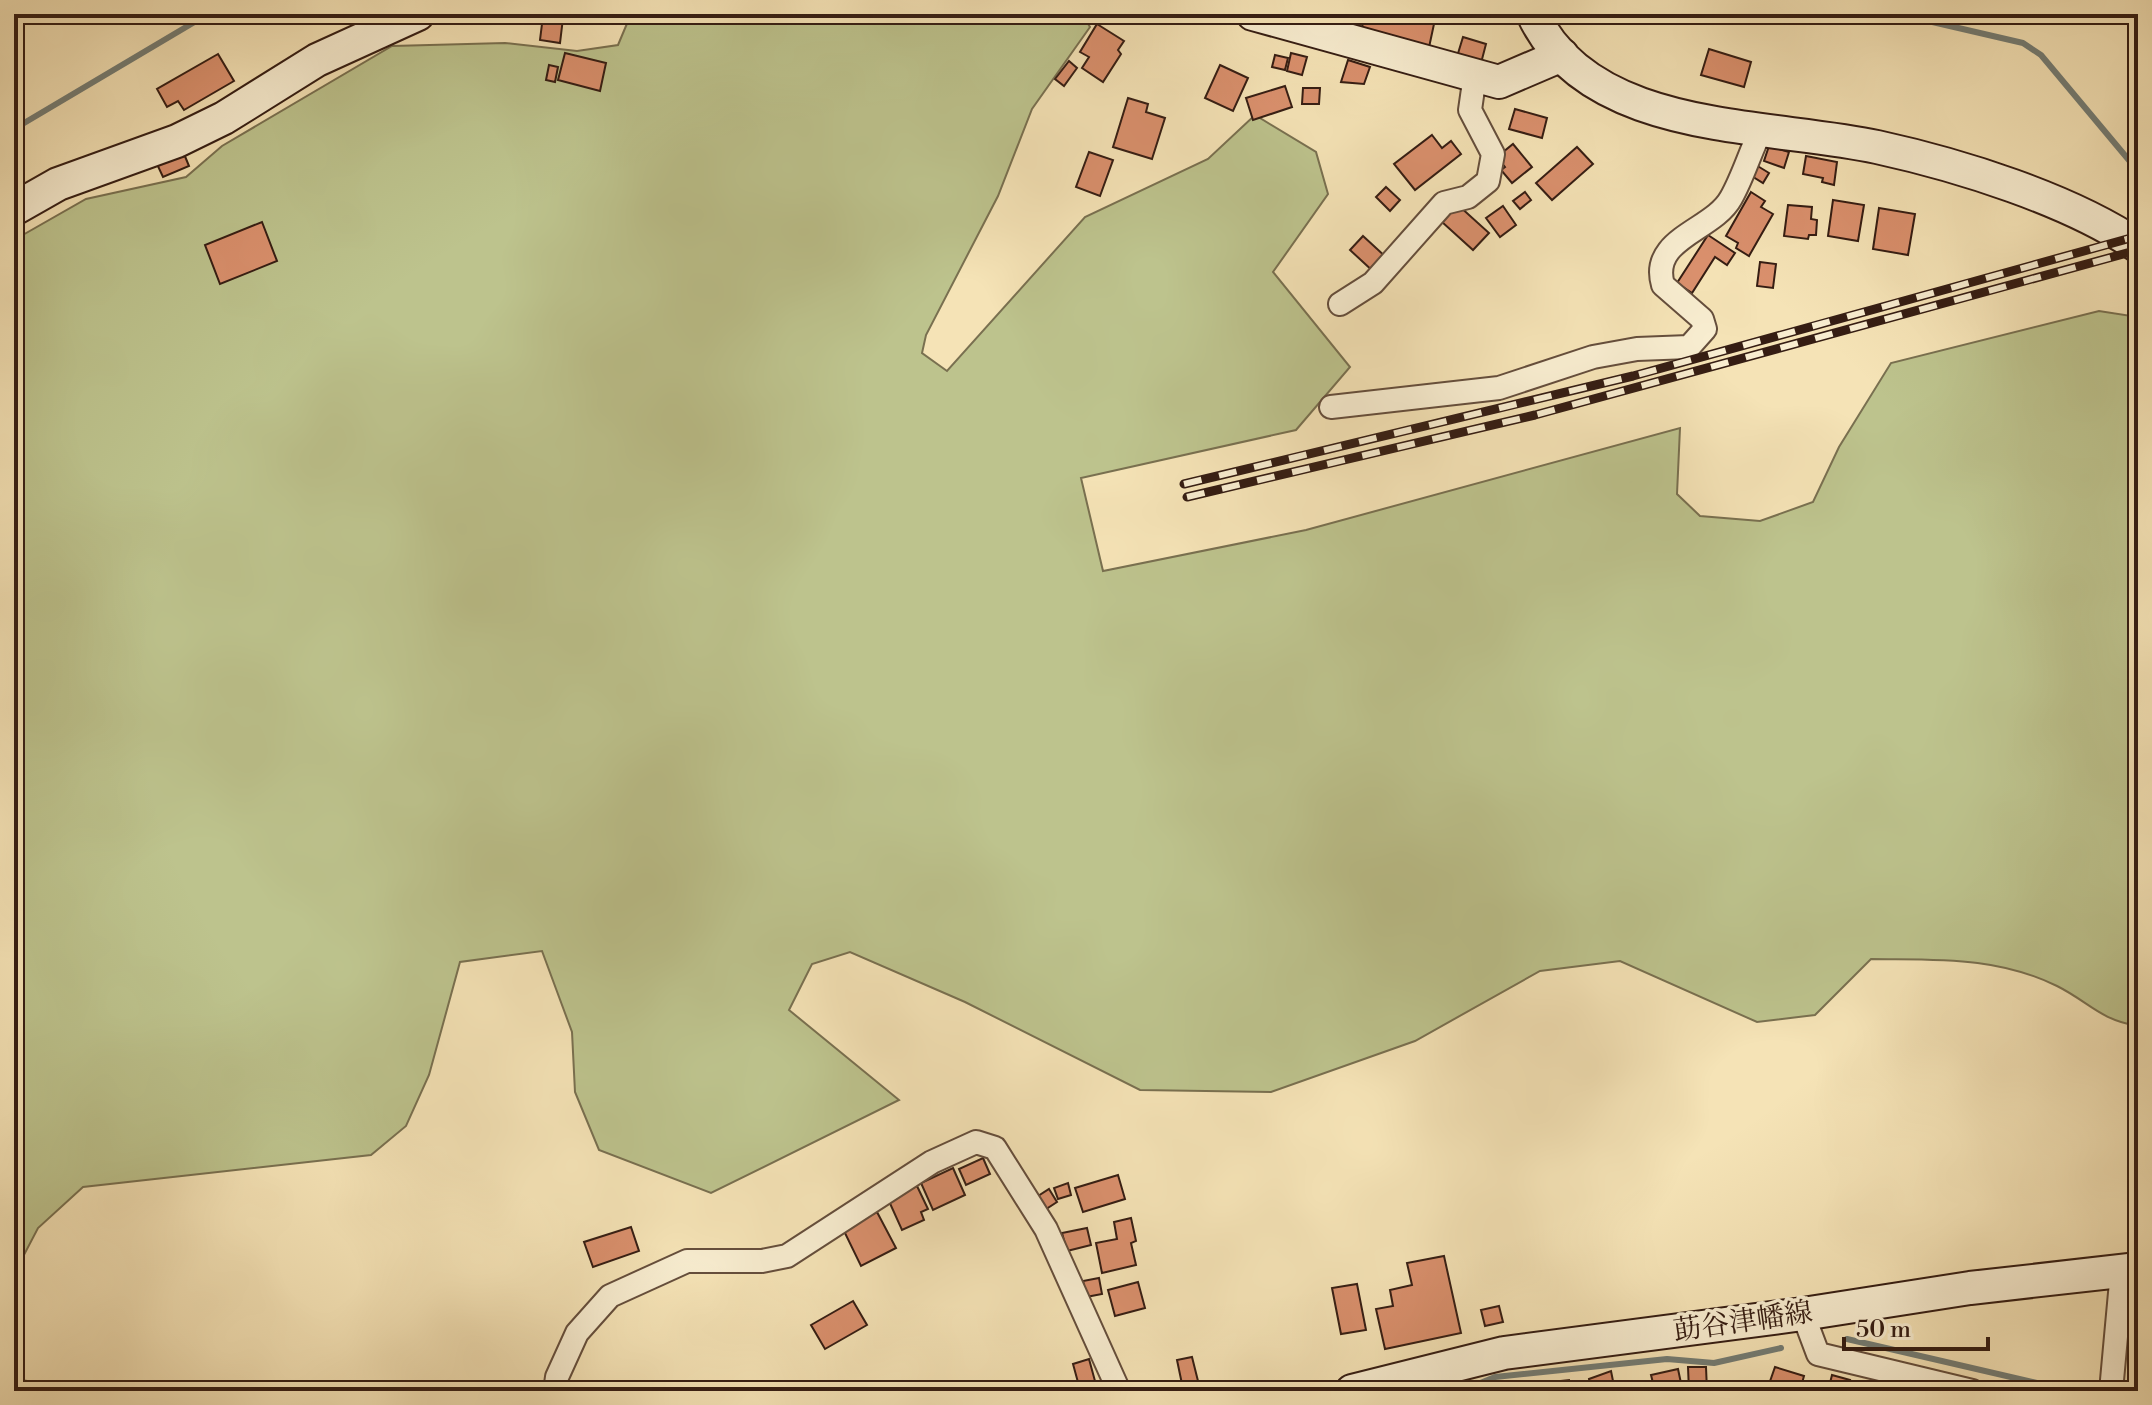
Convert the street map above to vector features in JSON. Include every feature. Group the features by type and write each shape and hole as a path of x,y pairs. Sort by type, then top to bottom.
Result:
{"street":[{"path":"14,209 58,184 177,141 224,118 317,60 418,14"},
{"path":"1253,14 1499,82 1562,55"},
{"path":"1533,14 1562,55 1592,80 1630,100 1671,114 1875,146 1968,170 2092,220 2138,246"},
{"path":"1340,304 1373,283 1403,254 1419,229 1444,203 1468,197 1488,181 1493,154 1470,110 1475,75"},
{"path":"1331,407 1499,388 1593,357 1637,349 1689,347 1705,329 1702,319 1663,285 1662,261 1669,249 1719,213 1731,199 1761,130"},
{"path":"555,1391 577,1333 610,1296 687,1261 762,1261 787,1256 932,1162 976,1142 995,1148 1046,1229 1119,1391"},
{"path":"2111,1391 2130,1270"},
{"name":"莇谷津幡線","path":"1352,1391 1504,1353 1803,1314 1970,1288 2130,1270"},
{"path":"1803,1314 1818,1354 1972,1391"}],"green space":[{"path":"631,14 1082,14 1090,27 1032,109 998,196 926,335 922,353 947,371 1085,217 1208,159 1255,115 1316,152 1328,194 1273,272 1350,367 1296,430 1081,478 1103,571 1306,530 1680,428 1677,494 1700,516 1760,521 1813,502 1839,447 1891,363 2099,311 2138,317 2138,1026 2095,1010 2068,992 2034,976 1989,965 1919,959 1871,959 1815,1015 1757,1022 1620,961 1540,971 1415,1041 1271,1092 1140,1090 965,1002 850,952 812,964 789,1010 899,1100 711,1193 599,1150 575,1092 572,1032 542,951 460,962 429,1075 406,1126 371,1155 83,1187 38,1228 14,1274 14,240 86,199 186,177 222,146 392,46 505,43 577,51 618,45"},
{"path":"14,1379 95,1391 14,1391"}],"building":[{"path":"1365,14 1389,14 1434,24 1428,52 1360,36"},
{"path":"543,16 563,18 560,43 540,40"},
{"path":"1097,24 1124,41 1118,50 1121,54 1103,82 1082,68 1089,57 1080,52"},
{"path":"1463,37 1486,44 1480,67 1456,60"},
{"path":"1709,49 1751,62 1744,87 1701,75"},
{"path":"565,53 606,63 600,91 558,80"},
{"path":"1291,53 1307,57 1302,75 1287,71"},
{"path":"218,54 234,81 184,110 178,101 167,107 157,89"},
{"path":"1275,55 1288,58 1285,70 1272,67"},
{"path":"1348,60 1370,67 1364,84 1341,82"},
{"path":"1069,61 1077,68 1064,86 1055,79"},
{"path":"549,65 558,67 555,82 546,80"},
{"path":"1220,65 1248,78 1233,111 1205,98"},
{"path":"1285,86 1292,107 1253,120 1246,98"},
{"path":"1303,88 1320,88 1319,104 1302,104"},
{"path":"1128,98 1148,104 1146,112 1165,118 1152,159 1113,147"},
{"path":"1515,109 1547,118 1542,138 1509,129"},
{"path":"1432,135 1442,148 1451,141 1461,154 1415,190 1394,164"},
{"path":"1513,144 1532,167 1512,183 1501,170 1505,167 1497,157"},
{"path":"1769,146 1789,152 1784,168 1764,161"},
{"path":"1577,147 1593,164 1552,200 1536,183"},
{"path":"182,149 189,166 163,177 156,162"},
{"path":"1089,152 1113,160 1100,196 1076,187"},
{"path":"1806,156 1837,162 1834,185 1822,182 1823,178 1803,174"},
{"path":"1756,165 1769,173 1763,183 1750,175"},
{"path":"1386,187 1400,200 1390,211 1376,197"},
{"path":"1525,192 1531,200 1520,209 1513,201"},
{"path":"1751,192 1765,201 1761,207 1773,214 1749,256 1736,248 1738,243 1726,236"},
{"path":"1833,200 1864,205 1858,241 1828,236"},
{"path":"1458,205 1489,233 1473,250 1442,222"},
{"path":"1788,205 1812,207 1811,219 1817,220 1816,235 1809,235 1808,239 1784,236"},
{"path":"1503,206 1516,225 1500,237 1486,218"},
{"path":"1879,208 1915,214 1908,255 1873,249"},
{"path":"262,222 277,261 220,284 205,245"},
{"path":"1708,235 1735,253 1727,265 1715,257 1692,293 1677,283"},
{"path":"1363,236 1388,259 1375,273 1350,250"},
{"path":"1760,262 1776,264 1773,288 1757,286"},
{"path":"983,1158 990,1174 966,1185 959,1169"},
{"path":"953,1168 965,1195 933,1210 921,1183"},
{"path":"1118,1175 1125,1199 1083,1212 1075,1188"},
{"path":"1068,1183 1071,1195 1058,1199 1054,1188"},
{"path":"917,1186 928,1209 921,1212 924,1220 902,1230 888,1199"},
{"path":"1049,1189 1057,1202 1043,1211 1035,1198"},
{"path":"877,1212 896,1248 861,1266 843,1229"},
{"path":"1131,1218 1136,1241 1131,1243 1136,1265 1102,1273 1096,1243 1117,1239 1114,1222"},
{"path":"631,1227 639,1251 593,1267 584,1242"},
{"path":"1087,1228 1091,1245 1067,1251 1062,1233"},
{"path":"1444,1256 1461,1333 1385,1349 1376,1309 1393,1306 1390,1290 1412,1285 1407,1263"},
{"path":"1099,1278 1102,1294 1086,1297 1083,1281"},
{"path":"1138,1282 1145,1308 1115,1316 1108,1290"},
{"path":"1357,1284 1366,1330 1341,1334 1332,1288"},
{"path":"853,1301 867,1325 825,1349 811,1325"},
{"path":"1499,1306 1503,1322 1485,1326 1481,1310"},
{"path":"1192,1357 1198,1381 1182,1384 1177,1360"},
{"path":"1089,1359 1095,1381 1079,1386 1073,1364"},
{"path":"1688,1367 1706,1367 1707,1391 1689,1391"},
{"path":"1775,1367 1804,1376 1802,1383 1818,1388 1816,1391 1760,1391 1761,1385 1768,1387"},
{"path":"1678,1369 1682,1388 1655,1391 1651,1375"},
{"path":"1611,1371 1615,1391 1591,1391 1589,1379"},
{"path":"1832,1375 1850,1380 1847,1391 1828,1391"},
{"path":"1569,1380 1570,1391 1553,1391 1552,1382"}],"waterway":[{"path":"14,129 208,14"},
{"path":"1898,14 2023,43 2041,55 2138,171"},
{"path":"1847,1339 2071,1391"},
{"path":"1461,1391 1495,1377 1667,1359 1714,1363 1781,1348"}],"railway":[{"path":"1184,484 1633,376 2138,236"},
{"path":"1187,497 1535,415 2138,250"}]}
